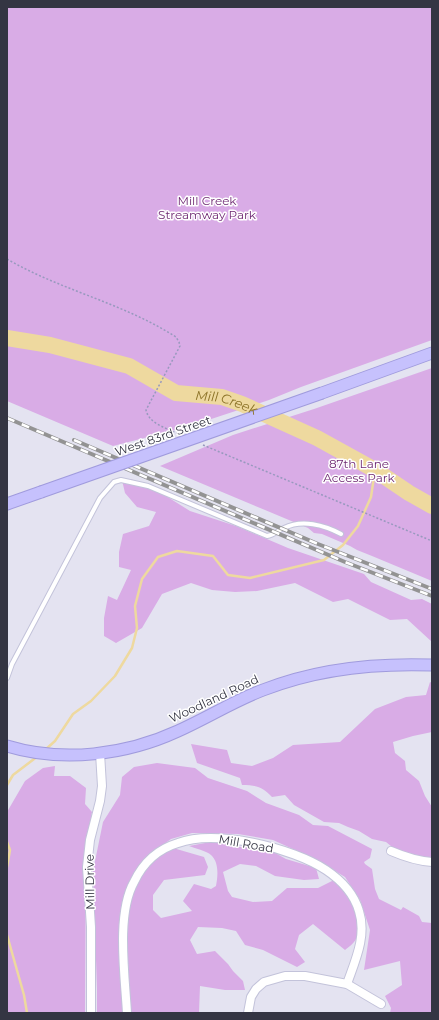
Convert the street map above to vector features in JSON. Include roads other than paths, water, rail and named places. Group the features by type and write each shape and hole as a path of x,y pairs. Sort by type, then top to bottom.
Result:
{"main road":[{"name":"West 83rd Street","path":"7,504 322,394 432,353"},
{"name":"Woodland Road","path":"10,747 45,753 78,754 100,753 126,748 156,740 254,694 295,680 326,672 357,667 396,664 432,665"}],"street":[{"name":"Mill Drive","path":"91,1013 91,927 87,867 90,840 100,801 102,786 100,753"},
{"name":"Mill Road","path":"127,1013 123,940 124,921 128,897 133,883 151,858 163,849 177,843 194,839 217,838 259,844 289,853 316,864 338,879 347,888 355,900 360,912 362,927 360,946 347,984"},
{"path":"391,852 420,861 432,862"},
{"path":"248,1013 251,996 256,989 264,982 285,976 305,976 347,984 381,1004"}],"lane":[{"path":"7,678 12,664 100,498 114,482 121,480 148,486 267,536 273,535 282,528 295,524 323,526 342,534"}],"waterway":[{"name":"Mill Creek","path":"7,338 50,345 129,366 176,393 222,397 242,404 317,438 375,470 409,493 432,506"},
{"path":"45,750 55,741 73,714 91,701 115,676 132,648 137,628 135,606 142,579 158,557 177,551 213,556 228,575 250,578 324,560 343,545 358,526 371,497 375,470"},
{"path":"7,785 13,775 38,756"},
{"path":"7,842 10,850 7,867"},
{"path":"7,935 24,995 27,1013"}],"railway":[{"path":"7,418 345,562 432,596"},
{"path":"74,440 318,544 432,589"}],"park label":[{"name":"Mill Creek Streamway Park","path":"207,208"},
{"name":"87th Lane Access Park","path":"359,471"}]}
